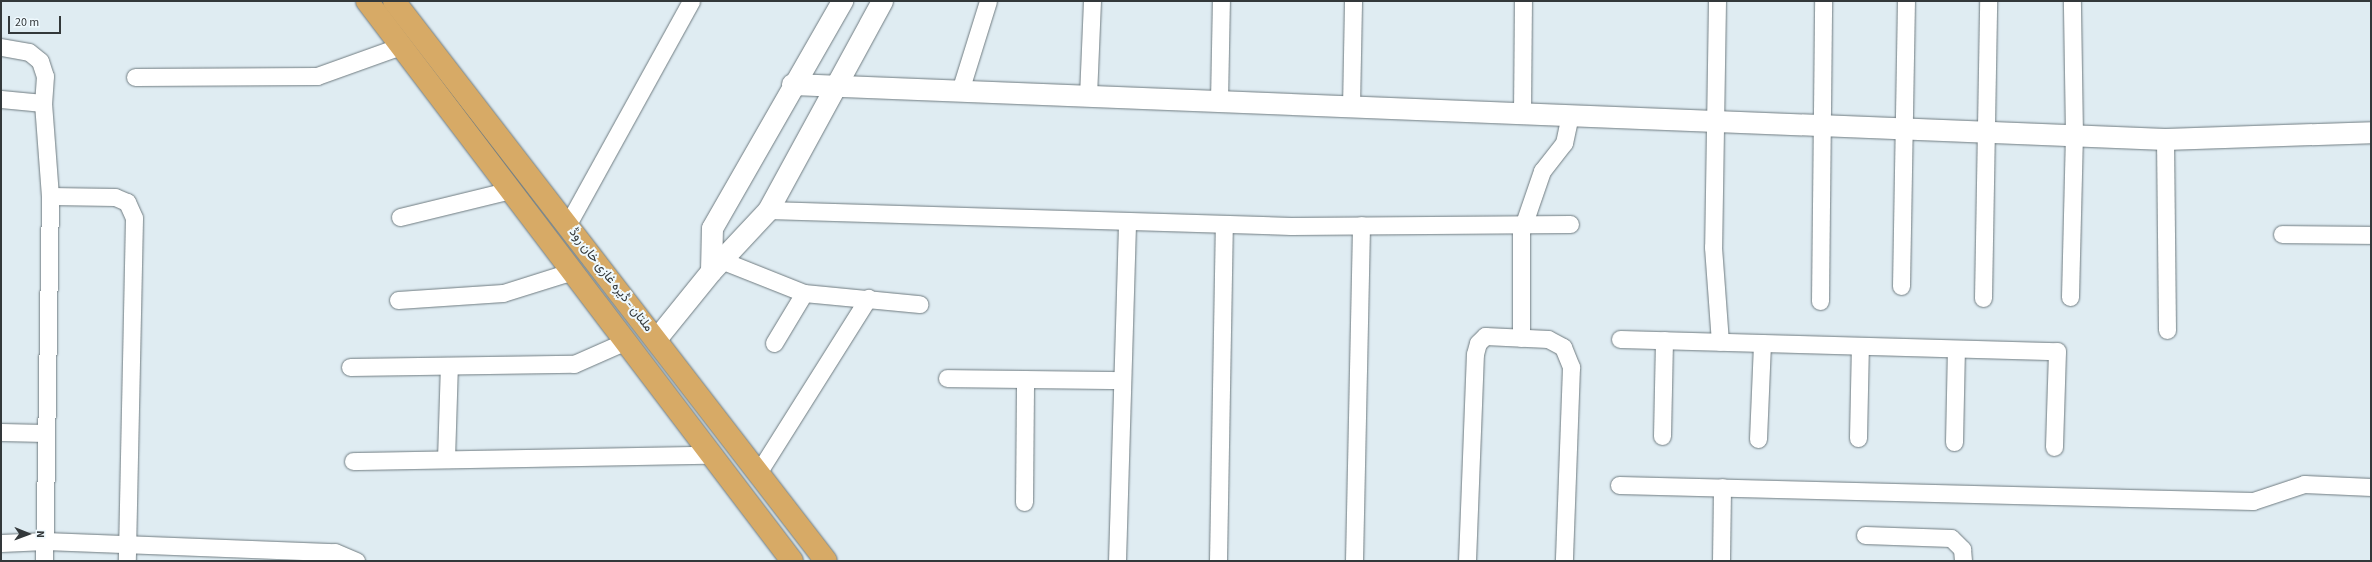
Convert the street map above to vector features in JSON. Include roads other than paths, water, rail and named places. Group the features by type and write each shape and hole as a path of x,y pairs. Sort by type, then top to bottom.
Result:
{"highway":[{"name":"ملتان - ڈیرہ غازی خان روڈ","path":"367,1 792,561"},
{"name":"ملتان - ڈیرہ غازی خان روڈ","path":"394,1 568,224 826,561"}],"street":[{"path":"568,224 691,1"},
{"path":"716,265 712,228 792,84 842,1"},
{"path":"656,339 716,265 768,210 882,1"},
{"path":"960,91 988,1"},
{"path":"1088,96 1092,1"},
{"path":"1219,101 1222,1"},
{"path":"1350,106 1353,1"},
{"path":"1522,113 1523,1"},
{"path":"1717,1 1713,247 1720,342"},
{"path":"1820,301 1820,125 1823,1"},
{"path":"1901,286 1906,1"},
{"path":"1983,298 1988,1"},
{"path":"2070,297 2074,135 2072,1"},
{"path":"135,77 317,76 401,46"},
{"path":"1,47 29,52 40,61 45,76 43,104 50,196 44,561"},
{"path":"792,84 2165,139 2371,132"},
{"path":"1,98 43,104"},
{"path":"1521,338 1521,232 1542,171 1564,143 1570,115"},
{"path":"2165,139 2167,330"},
{"path":"400,217 511,190"},
{"path":"50,196 115,197 127,202 134,218 128,553"},
{"path":"768,210 1224,224 1570,224"},
{"path":"1117,561 1127,222"},
{"path":"1218,561 1224,224"},
{"path":"1354,561 1361,225"},
{"path":"2282,234 2371,236"},
{"path":"716,265 804,293 919,304"},
{"path":"398,300 503,293 573,271"},
{"path":"774,343 804,293"},
{"path":"758,473 868,298"},
{"path":"1468,561 1476,354 1478,343 1485,336 1548,339 1563,347 1571,367 1564,561"},
{"path":"1620,339 2057,352 2054,447"},
{"path":"1662,436 1664,340"},
{"path":"350,367 574,364 626,341"},
{"path":"1758,439 1762,343"},
{"path":"1858,438 1860,346"},
{"path":"1954,442 1956,349"},
{"path":"446,460 449,366"},
{"path":"947,378 1122,380"},
{"path":"1024,502 1025,379"},
{"path":"1,432 45,433"},
{"path":"353,461 712,455"},
{"path":"1619,485 2253,500 2304,484 2371,487"},
{"path":"1721,561 1722,487"},
{"path":"1865,535 1951,538 1962,549 1963,561"},
{"path":"1,543 45,542 128,553 288,556 335,552 356,561"}]}
